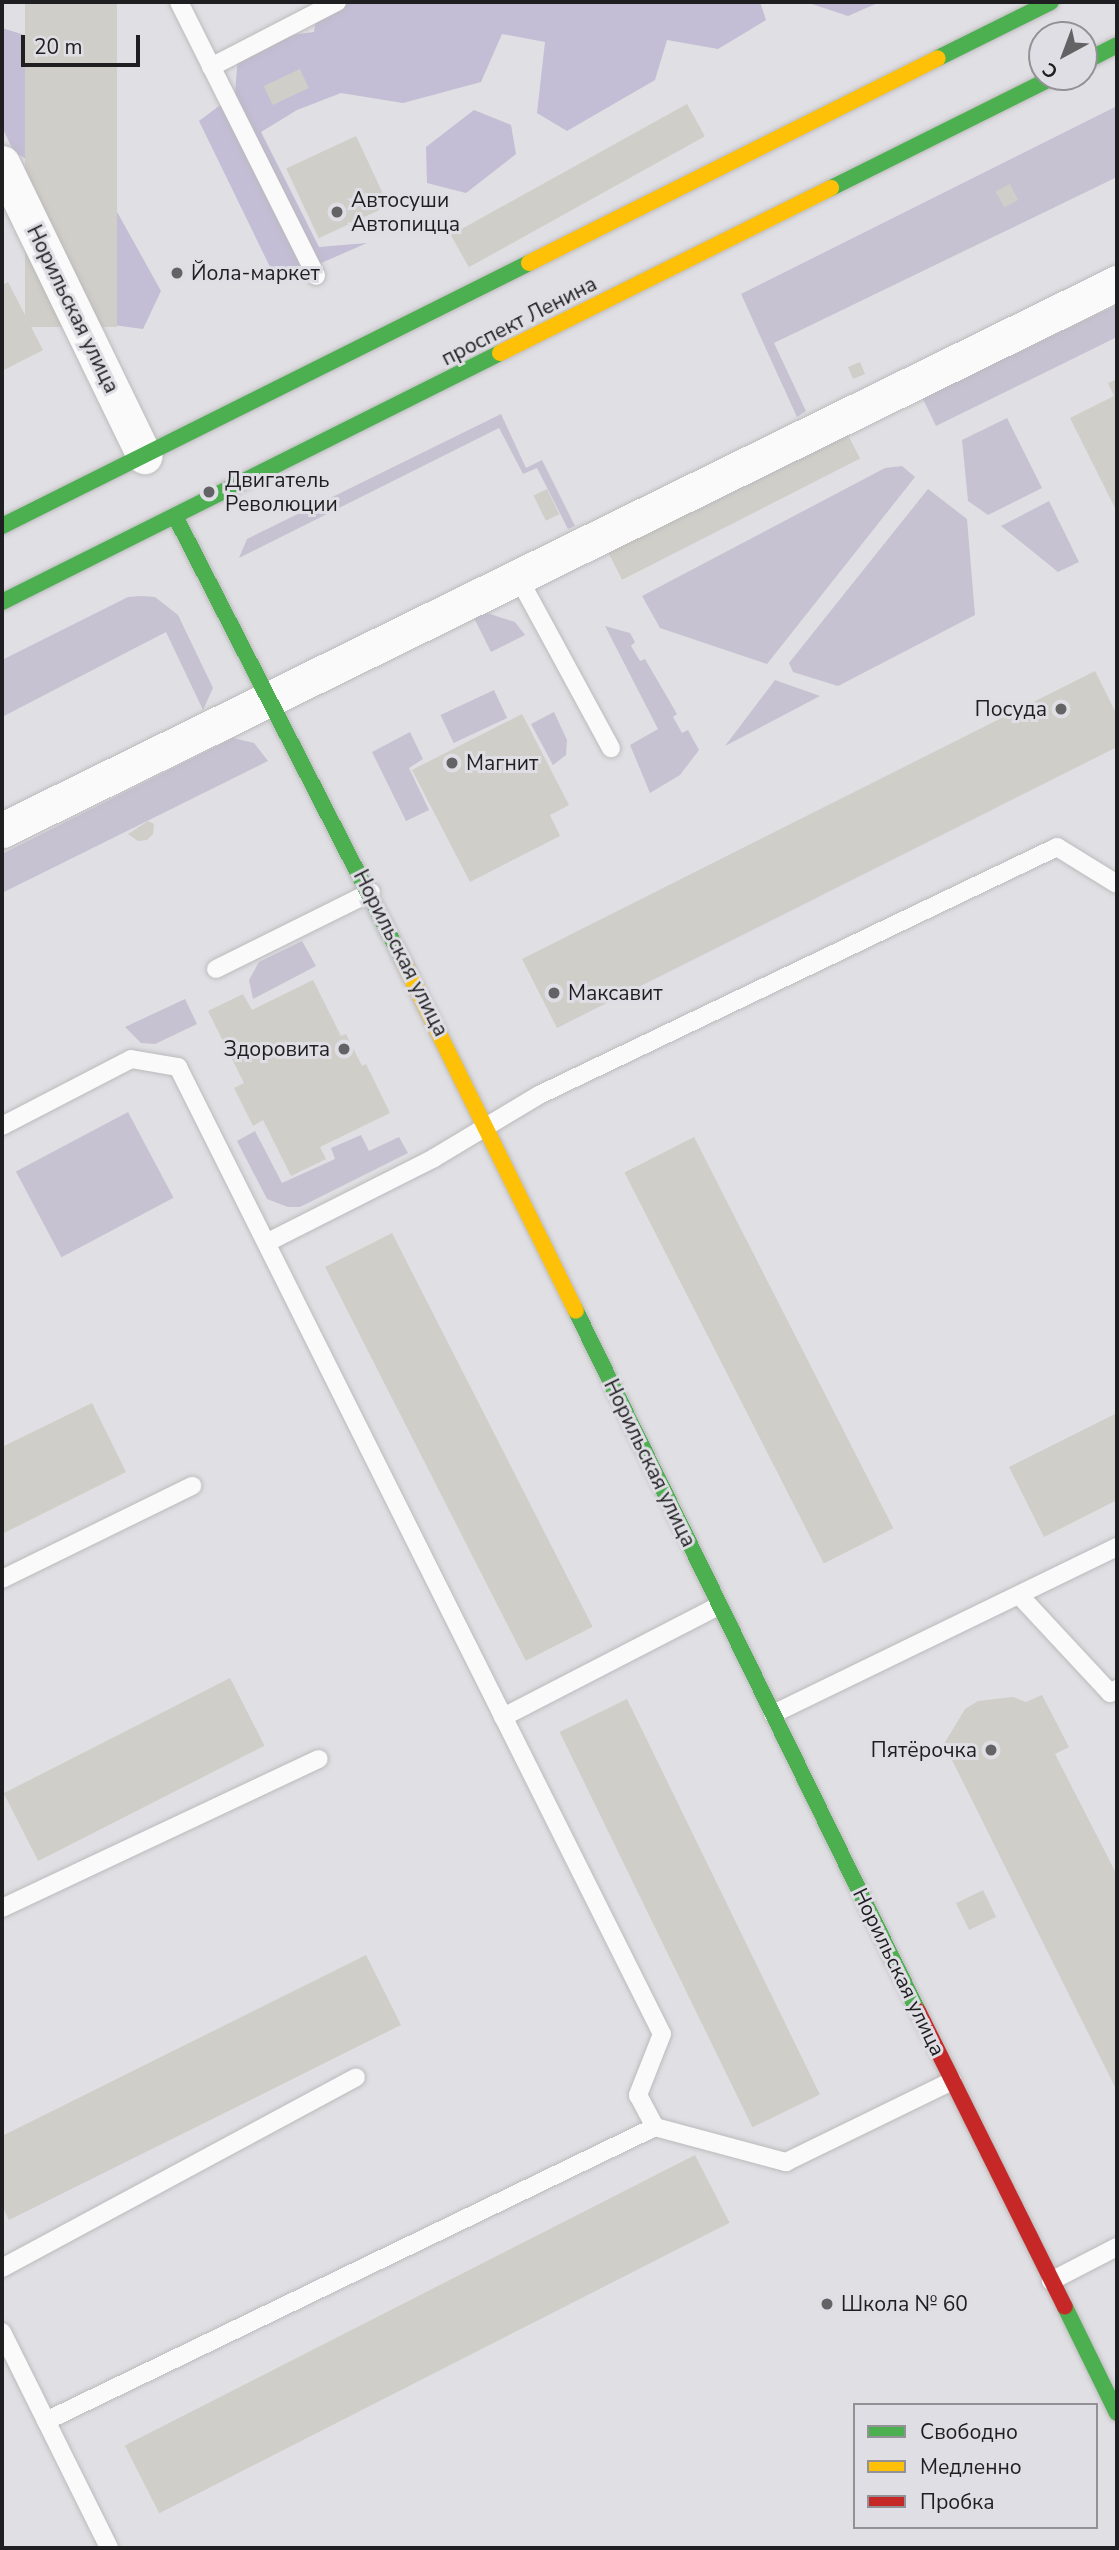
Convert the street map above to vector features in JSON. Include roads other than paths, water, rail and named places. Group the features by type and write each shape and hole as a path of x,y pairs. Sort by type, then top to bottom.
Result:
{"main road":[{"path":"2,526 1051,2"},
{"path":"1098,55 1117,46"},
{"name":"проспект Ленина","path":"2,602 1028,90"},
{"name":"Норильская улица","path":"175,516 371,892 487,1124 718,1606 1117,2413"}],"street":[{"name":"Норильская улица","path":"2,163 144,456"},
{"path":"2,830 267,697 518,577 1117,282"}],"lane":[{"path":"179,2 316,276"},
{"path":"211,67 337,2"},
{"path":"518,577 611,748"},
{"path":"268,1242 434,1158 487,1124 1057,847 1117,884"},
{"path":"216,969 371,892"},
{"path":"2,1126 131,1059 178,1067 268,1242 662,2034 638,2095 655,2127"},
{"path":"2,1579 192,1486"},
{"path":"773,1714 1117,1546"},
{"path":"1020,1595 1115,1696"},
{"path":"503,1717 718,1606"},
{"path":"2,1908 319,1759"},
{"path":"2,2267 356,2077"},
{"path":"46,2421 655,2127 786,2162 952,2081"},
{"path":"1051,2281 1117,2247"},
{"path":"2,2332 109,2548"}],"place":[{"name":"Автосуши Автопицца","path":"337,212"},
{"name":"Йола-маркет","path":"177,273"},
{"name":"Двигатель Революции","path":"209,492"},
{"name":"Посуда","path":"1061,709"},
{"name":"Магнит","path":"452,763"},
{"name":"Максавит","path":"554,993"},
{"name":"Здоровита","path":"344,1049"},
{"name":"Пятёрочка","path":"991,1750"},
{"name":"Школа № 60","path":"827,2304"}]}
